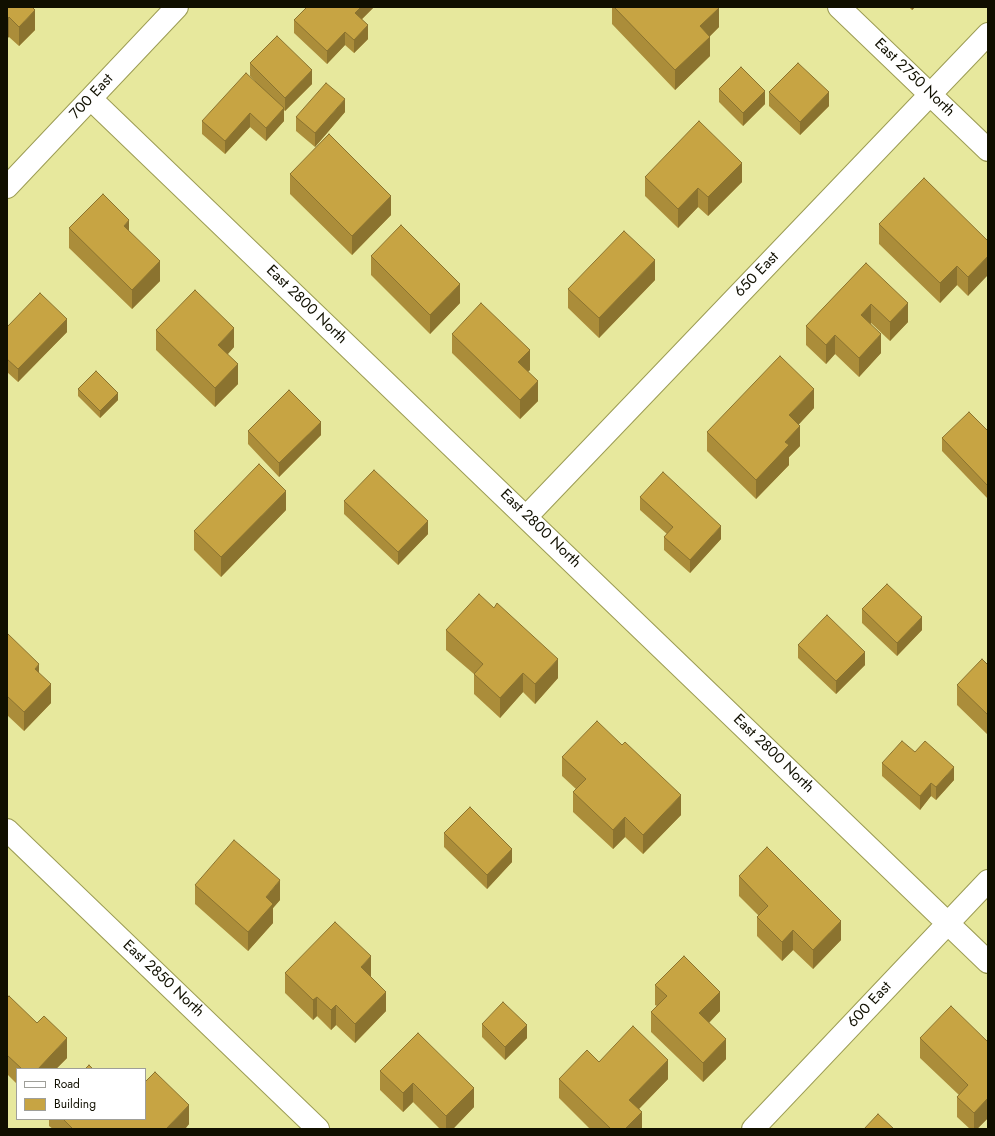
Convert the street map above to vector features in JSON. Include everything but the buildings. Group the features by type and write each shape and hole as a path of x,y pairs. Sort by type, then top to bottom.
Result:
{"street":[{"name":"700 East","path":"7,187 177,7"},
{"name":"East 2750 North","path":"839,7 988,150"},
{"name":"650 East","path":"527,516 988,34"},
{"name":"East 2800 North","path":"91,98 527,516 988,962"},
{"name":"East 2850 North","path":"7,830 318,1129"},
{"name":"600 East","path":"753,1129 988,881"}]}
